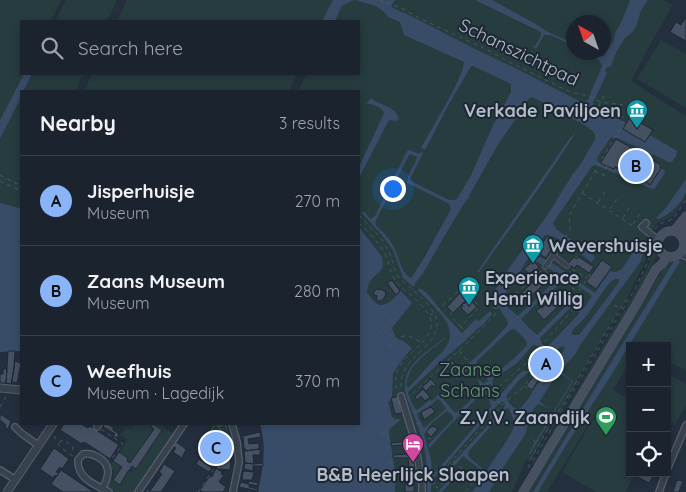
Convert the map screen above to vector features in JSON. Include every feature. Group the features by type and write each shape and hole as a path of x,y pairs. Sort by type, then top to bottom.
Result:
{"main road":[{"path":"674,231 686,216"},
{"path":"681,235 686,225"},
{"path":"674,231 681,235 684,243 684,252 674,257 664,255 658,248 658,240 663,233 674,231"},
{"path":"523,492 631,313 656,269 656,262 664,255"}],"street":[{"path":"645,226 658,240"},
{"path":"544,268 562,242"},
{"path":"553,255 567,266"},
{"path":"0,388 20,390"},
{"path":"403,398 415,442 422,492"},
{"path":"138,492 183,425"},
{"path":"227,425 237,442 239,462 233,492"},
{"path":"671,462 686,425"},
{"path":"7,492 51,426"},
{"path":"15,428 38,445"},
{"path":"102,489 108,475 107,466 101,459 90,453 83,454 78,460 79,469 85,478 102,489 109,492"},
{"path":"0,470 16,480"},
{"path":"659,492 665,477"}],"path":[{"name":"Schanszichtpad","path":"379,0 402,8 570,92 588,96 600,102 623,105"},
{"path":"567,235 570,230 569,216 624,121 624,118 615,113 612,114 596,109 604,96"},
{"path":"595,170 604,175 620,141"},
{"path":"0,175 20,186"},
{"path":"5,184 8,180"},
{"path":"0,181 20,191"},
{"path":"598,202 606,190"},
{"path":"582,192 632,225 656,226 673,219 686,200"},
{"path":"609,210 618,198"},
{"path":"623,219 630,206"},
{"path":"632,225 641,212"},
{"path":"360,216 385,244 397,275 434,313 438,325 432,339 407,365 403,372 401,380 403,398"},
{"path":"360,224 384,252 393,278 430,315 431,328"},
{"path":"631,298 626,300 545,434 529,462 529,468 631,298 650,257 648,238"},
{"path":"552,275 559,266"},
{"path":"567,266 587,279"},
{"path":"403,398 411,396 459,352 471,337 494,316 501,303 520,290 544,268 578,292"},
{"path":"493,392 526,363 576,306 578,292 592,272"},
{"path":"393,278 397,275"},
{"path":"430,315 437,311 466,284 475,293 471,298 478,308 461,327"},
{"path":"415,300 421,298"},
{"path":"614,304 621,308"},
{"path":"452,312 450,315 471,337"},
{"path":"379,333 393,317"},
{"path":"403,398 396,389 398,370 431,328 438,325"},
{"path":"383,329 395,340"},
{"path":"389,347 395,340 406,335 415,338 421,343"},
{"path":"418,346 422,350"},
{"path":"459,352 486,382 501,405"},
{"path":"404,360 407,365"},
{"path":"425,485 433,485 437,488 440,486 445,479 445,470 501,405 524,386 546,360 549,363"},
{"path":"526,363 532,375"},
{"path":"524,386 532,391"},
{"path":"0,406 12,388"},
{"path":"417,424 422,422"},
{"path":"98,425 123,444 107,466"},
{"path":"207,436 215,425"},
{"path":"217,425 226,434 218,446"},
{"path":"220,425 213,436 225,446 230,440 227,425"},
{"path":"219,428 227,425"},
{"path":"220,434 227,425"},
{"path":"51,426 60,447 78,460"},
{"path":"382,430 382,438"},
{"path":"215,432 228,442"},
{"path":"382,434 390,433"},
{"path":"421,440 431,438"},
{"path":"58,442 64,440 73,447 72,455"},
{"path":"198,492 222,457 237,442"},
{"path":"453,461 475,480"},
{"path":"389,463 394,462"},
{"path":"465,492 481,473"},
{"path":"433,485 438,477 444,476"}],"green space":[{"path":"0,0 61,0 51,20 20,20 20,75 23,75 0,120"},
{"path":"66,0 117,0 107,20 56,20"},
{"path":"127,0 333,0 323,20 117,20"},
{"name":"Zaanse Schans","path":"340,0 663,0 673,5 631,81 686,116 686,198 674,215 657,223 646,239 647,254 645,262 626,300 589,360 561,411 545,434 531,461 526,460 512,492 385,492 360,298 360,176 388,122 399,119 395,112 388,107 373,100 367,103 377,106 384,113 360,165 360,90 299,90 306,75 360,75 360,20 335,20 342,6","holes":["465,65 471,66 425,150 422,149","512,88 545,102 532,97 523,105 424,272 422,260 471,175","595,134 604,141 504,276 580,165 595,139"]},
{"path":"661,40 686,54 686,108 637,79"},
{"path":"32,75 83,75 76,90 24,90"},
{"path":"92,75 297,75 289,90 84,90"},
{"path":"20,97 20,221 0,214 0,139"},
{"path":"652,236 656,246 656,257 635,300 536,463 534,463 634,294 650,262 652,253 650,240"},
{"path":"672,260 674,261 533,492 527,492 660,273 667,263"},
{"path":"681,260 686,263 686,371 671,362 671,342 631,342"},
{"path":"626,350 626,369 613,390 626,398 626,477 634,477 625,492 596,492 562,472 610,390 547,492 538,492 565,447"},
{"path":"671,375 686,384 686,405 675,424 671,422"},
{"path":"135,425 160,425 174,434 135,492 115,492 107,488 108,480 114,479 114,470 110,470 109,467 127,441 127,439 120,435 126,427 131,429"},
{"path":"213,425 226,425 232,441 225,451 206,436"}],"water":[{"path":"333,0 355,0 342,6 335,20 323,20"},
{"path":"355,0 395,0 391,6 393,8 583,103 589,99 602,66 599,60 611,60 611,44 630,0 647,0 636,27 621,44 611,66 606,68 605,71 607,73 593,103 594,108 598,111 626,123 623,129 645,142 650,135 677,151 676,156 672,162 669,162 611,137 597,158 598,162 651,183 661,168 665,173 655,188 652,189 596,165 592,166 553,223 556,229 595,258 591,262 563,241 545,235 501,299 500,303 504,304 518,316 554,282 557,283 558,286 547,293 521,319 537,335 566,306 571,302 575,303 540,338 542,344 547,347 578,315 577,310 580,307 584,308 592,296 557,272 559,269 595,293 610,271 616,272 622,269 640,242 642,243 643,253 641,261 576,353 561,370 573,381 530,454 535,442 530,438 536,441 572,381 560,373 557,374 540,401 550,409 538,404 532,411 531,416 542,423 530,417 525,435 489,492 471,492 485,473 463,456 451,470 455,477 442,492 438,492 450,478 443,468 431,481 431,492 427,492 427,467 423,442 406,395 405,384 408,372 415,362 444,338 414,366 409,374 406,386 409,387 442,352 449,342 450,331 441,314 418,290 419,288 422,289 427,293 462,333 476,319 479,321 489,312 492,314 484,324 408,392 417,410 430,400 432,401 449,384 452,385 442,397 456,413 468,403 480,388 478,379 484,384 488,381 483,373 491,377 517,356 527,345 520,334 514,329 510,330 477,361 476,364 480,370 473,365 471,370 475,376 468,370 457,379 455,378 507,326 508,322 500,307 493,308 494,304 489,300 580,165 595,139 595,134 586,126 559,111 532,97 530,98 523,105 499,143 469,198 414,287 403,278 394,252 380,231 390,240 400,263 411,278 451,209 448,203 407,183 408,176 417,157 409,155 375,222 375,227 362,213 364,211 370,219 375,216 407,151 410,150 419,154 420,152 423,153 410,179 411,181 449,200 457,199 471,175 493,125 511,92 511,84 471,66 425,150 421,148 459,79 464,62 404,35 400,22 388,17 376,6","holes":["614,279 619,279 619,282 579,335 571,334","533,345 540,347 542,352 528,370 523,371 516,377 502,393 498,390 496,391 498,396 496,401 489,398 491,407 432,475 431,459 424,434 427,429 447,411 453,416 453,419 428,445 430,448 482,392 488,395 485,388 491,384 494,388 493,379 516,364","562,346 565,348 525,403 517,409 509,403 506,396 519,380","437,399 440,400 446,409 424,428 417,415","500,402 504,402 504,408 446,470 444,467","507,408 509,409 514,420 513,428 487,471 469,457 468,452"]},
{"path":"475,0 492,0 548,32 566,40 566,42 551,35 544,35 536,49 532,45 535,46 541,36 541,32"},
{"path":"23,75 32,75 24,90 20,90 20,99 0,139 0,120"},
{"path":"371,98 391,108 399,119 388,122 360,176 360,165 384,113 377,106 366,104"},
{"path":"576,132 529,203 479,272 477,272 570,138"},
{"path":"686,179 686,191 679,204 667,215 656,218 665,209"},
{"path":"0,203 20,208 20,351 0,352"},
{"path":"360,228 382,257 383,267 370,281 367,293 376,303 383,305 390,302 401,291 412,303 392,328 396,338 412,348 393,374 392,397 388,402 392,417 400,420 389,432 395,472 395,492 258,492 263,466 260,425 360,425"},
{"path":"681,260 631,342 626,342 626,351 538,492 533,492 599,382 674,261"}],"building":[{"path":"686,17 686,41 670,32 676,22 681,25"},
{"path":"630,117 653,130 645,142 623,129"},
{"path":"616,139 661,165 650,185 642,178 638,179 634,175 615,167 614,169 602,164 601,162"},
{"path":"547,236 556,242 546,258 537,252"},
{"path":"574,257 577,259 579,257 594,267 589,273 577,265 574,268 568,264"},
{"path":"602,260 612,267 596,289 586,282"},
{"name":"Wevershuisje","path":"533,261 539,267 529,274 524,269"},
{"path":"540,275 548,283 544,284 527,300 521,294"},
{"path":"392,280 400,291 396,295 387,283"},
{"path":"465,286 472,294 453,313 447,307"},
{"path":"376,289 386,292 383,300 380,302 376,299 377,296 373,294"},
{"path":"560,291 567,298 544,320 536,311 542,308"},
{"path":"469,299 477,307 468,315 461,308 463,303"},
{"path":"8,351 15,351 11,384 6,383"},
{"path":"452,360 458,369 460,367 463,371 459,374 457,369 453,373 445,365"},
{"path":"15,361 20,363 20,368 17,383 12,382"},
{"path":"3,369 7,369 6,383 0,383 0,374 3,374"},
{"path":"535,374 540,378 532,390 526,386"},
{"path":"431,379 436,385 434,387 432,385 426,391 422,387"},
{"path":"423,389 430,397 425,401 421,396 417,400 415,397"},
{"path":"399,396 402,413 395,414 391,398"},
{"path":"431,407 435,412 424,420 421,412"},
{"path":"0,414 11,421 8,429 0,420"},
{"path":"63,425 83,425 88,428 90,426 119,445 110,459 86,443 83,442 82,444 60,430"},
{"path":"104,425 109,425 113,427 113,430 119,434 117,438 113,436 115,434 103,427"},
{"path":"154,425 162,430 136,469 132,466 130,469 132,470 129,470 120,485 113,480 122,467 113,461 119,452 128,458 127,461 130,463 154,429 151,427"},
{"path":"432,426 438,429 431,437 426,432"},
{"path":"260,432 261,437 248,439 249,444 259,443 259,449 246,451 244,449 243,436"},
{"path":"412,441 412,450 406,451 405,445 391,446 391,443"},
{"path":"176,442 186,449 182,458 173,452 176,448 173,447"},
{"path":"213,442 222,449 218,453 209,446"},
{"path":"54,448 69,459 62,469 60,467 56,472 59,473 53,478 40,469"},
{"path":"260,449 260,455 253,455 254,464 245,463 244,451"},
{"path":"393,455 413,455 415,468 409,468 408,458 393,458"},
{"path":"199,459 212,468 209,472 196,464"},
{"path":"227,459 231,459 230,470 219,470 216,468 217,465 220,466 221,462 226,463"},
{"path":"245,463 263,463 263,466 253,466 253,471 244,469"},
{"path":"164,464 175,471 161,492 145,492 147,489 150,491 162,474 159,472"},
{"path":"216,468 224,475 219,482 226,487 223,492 203,492 200,490 210,476 212,477"},
{"path":"395,469 415,469 418,479 404,479 404,472 395,472"},
{"path":"61,470 94,492 63,492 51,484"},
{"path":"243,471 254,472 252,480 242,480"},
{"path":"638,477 653,477 649,483"},
{"path":"677,480 683,481 679,492 673,492"},
{"path":"249,481 258,483 258,486 249,484 249,487 258,489 258,491 239,487 241,482 248,484"},
{"path":"405,484 414,484 414,492 405,492"}],"waterway":[{"path":"375,226 380,231"},
{"path":"531,256 548,264 564,275"}],"place":[{"name":"Verkade Paviljoen","path":"637,129"},
{"name":"Zaans Museum","path":"636,166"},
{"name":"Wevershuisje","path":"533,264"},
{"name":"Experience Henri Willig","path":"469,306"},
{"name":"Jisperhuisje","path":"546,364"},
{"name":"Z.V.V. Zaandijk","path":"606,436"},
{"name":"Weefhuis","path":"216,448"},
{"name":"B&B Heerlijck Slaapen","path":"413,463"}]}
